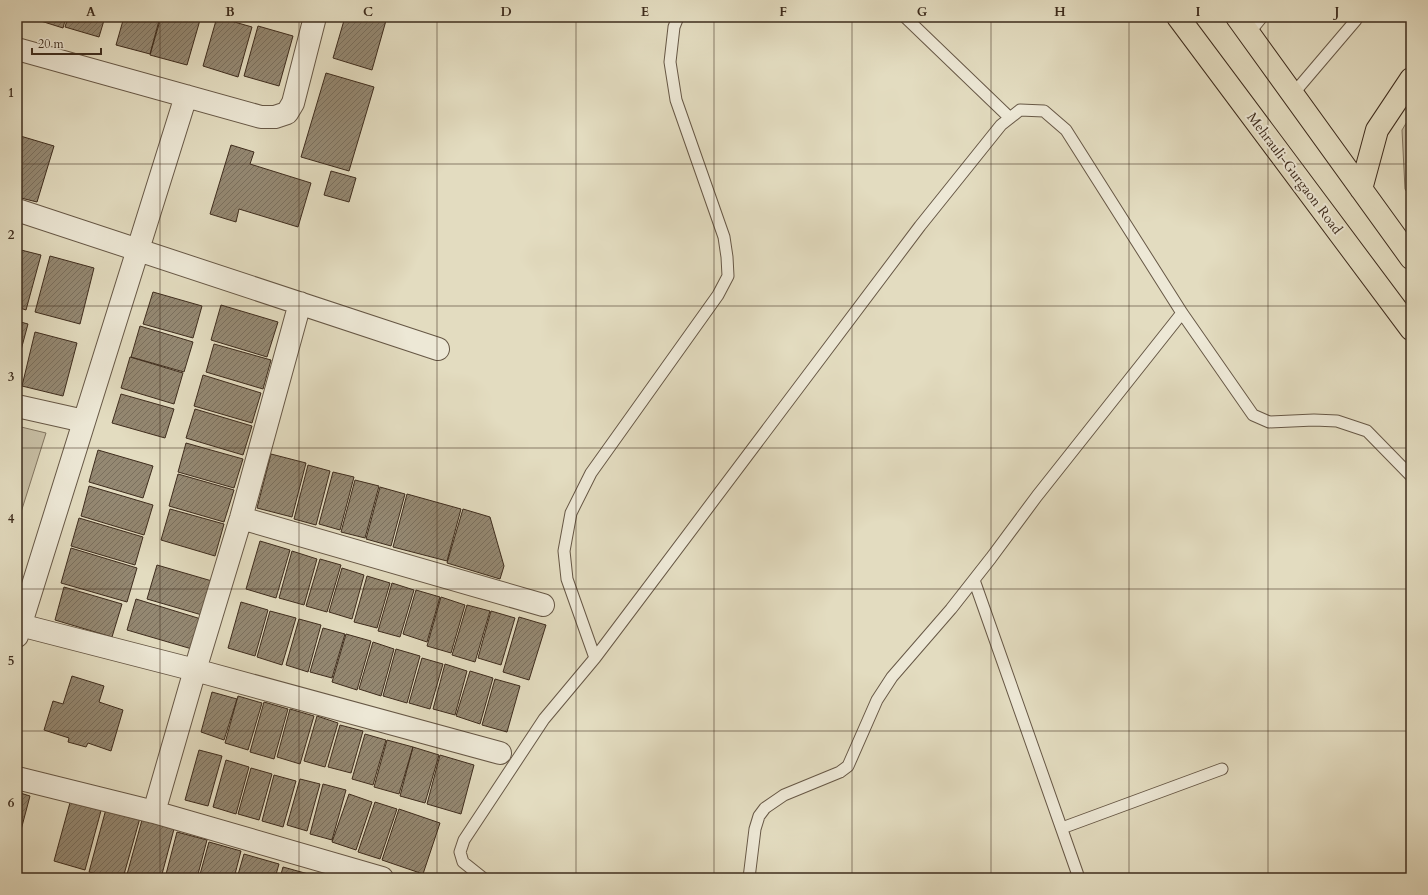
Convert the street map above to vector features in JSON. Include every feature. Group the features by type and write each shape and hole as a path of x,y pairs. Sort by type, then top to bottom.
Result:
{"main road":[{"name":"Mehrauli-Gurgaon Road","path":"1178,17 1411,329"},
{"path":"1249,22 1293,94 1411,258"},
{"path":"1361,189 1378,130 1411,79"}],"street":[{"path":"17,49 261,117 275,117 287,113 293,103 315,17"},
{"path":"186,96 19,631 195,670 500,754"},
{"path":"17,210 438,349"},
{"path":"154,812 241,518 300,303"},
{"path":"17,406 84,421"},
{"path":"241,518 543,605"},
{"path":"17,778 154,812 382,878"}],"lane":[{"path":"595,658 567,579 564,551 571,513 591,473 718,295 728,276 724,237 676,100 670,62 674,27 678,17"},
{"path":"905,17 1010,118"},
{"path":"1293,94 1356,20 1356,17"},
{"path":"483,878 462,862 460,852 464,840 544,719 595,658 920,226 1002,125 1020,110 1044,111 1066,130 1182,312 1253,415 1268,422 1314,420 1337,421 1367,431 1411,476"},
{"path":"749,878 758,816 765,808 784,795 840,772 848,766 877,700 892,677 951,609 1037,496 1182,312"},
{"path":"974,580 1079,878"},
{"path":"1062,828 1222,769"}],"shaded area":[{"path":"1411,115 1411,199 1405,189 1402,130"},
{"path":"17,426 46,433 17,525"}],"building":[{"path":"28,17 66,17 63,28"},
{"path":"68,17 105,17 99,37 65,27"},
{"path":"124,17 160,17 150,54 116,45"},
{"path":"161,17 189,17 200,20 187,65 150,55"},
{"path":"217,17 252,27 238,77 203,66"},
{"path":"345,17 387,17 372,70 333,58"},
{"path":"258,26 293,36 279,86 244,76"},
{"path":"326,73 374,87 349,171 301,157"},
{"path":"17,135 54,146 37,202 17,197"},
{"path":"231,145 254,152 250,164 311,183 298,227 239,209 236,222 210,214"},
{"path":"331,171 356,178 349,202 324,195"},
{"path":"17,249 41,255 26,310 17,307"},
{"path":"50,256 94,268 80,324 35,312"},
{"path":"153,292 202,306 193,338 143,324"},
{"path":"221,305 278,322 267,357 211,340"},
{"path":"17,321 28,324 17,365"},
{"path":"140,326 193,342 184,372 131,357"},
{"path":"35,332 77,343 63,396 22,386"},
{"path":"214,344 271,360 263,389 206,372"},
{"path":"130,357 183,373 174,404 121,388"},
{"path":"203,375 261,393 252,423 194,406"},
{"path":"121,394 174,409 165,438 112,423"},
{"path":"195,409 252,426 243,455 186,438"},
{"path":"186,443 243,459 234,488 178,472"},
{"path":"98,450 153,466 143,498 89,482"},
{"path":"271,454 306,463 292,517 257,508"},
{"path":"308,465 330,471 316,525 294,519"},
{"path":"333,472 354,477 340,530 319,524"},
{"path":"178,474 234,490 224,522 169,506"},
{"path":"355,480 379,486 365,538 341,532"},
{"path":"89,486 153,505 144,535 81,516"},
{"path":"380,487 405,494 391,546 366,539"},
{"path":"407,494 461,509 447,561 393,547"},
{"path":"170,509 224,524 215,556 161,540"},
{"path":"463,509 490,517 504,566 500,579 447,563"},
{"path":"79,518 143,537 135,565 71,546"},
{"path":"260,541 290,550 276,598 246,589"},
{"path":"71,548 137,568 127,602 61,583"},
{"path":"292,551 317,559 304,605 279,598"},
{"path":"320,559 341,565 327,612 306,606"},
{"path":"157,565 212,581 202,615 147,599"},
{"path":"342,568 364,575 352,619 329,612"},
{"path":"367,576 390,583 377,628 354,622"},
{"path":"392,583 414,590 400,637 378,631"},
{"path":"64,587 122,604 112,637 55,620"},
{"path":"416,590 440,597 427,642 403,634"},
{"path":"441,597 465,605 451,653 427,646"},
{"path":"136,599 201,619 192,649 127,630"},
{"path":"241,602 268,610 255,656 228,648"},
{"path":"467,605 490,611 475,662 452,655"},
{"path":"270,611 296,618 282,665 257,657"},
{"path":"491,611 515,618 501,665 478,658"},
{"path":"519,617 546,625 529,680 503,672"},
{"path":"299,619 321,625 308,672 286,665"},
{"path":"323,628 345,634 332,678 310,672"},
{"path":"346,634 371,641 357,690 332,682"},
{"path":"373,642 394,649 381,696 359,689"},
{"path":"396,649 420,656 407,703 383,696"},
{"path":"422,658 443,664 430,709 409,703"},
{"path":"445,664 467,671 455,715 433,709"},
{"path":"470,671 493,678 480,724 456,716"},
{"path":"72,676 104,686 99,702 123,710 111,751 88,743 86,747 68,742 69,738 44,730 53,701 63,704"},
{"path":"495,679 520,686 507,732 482,725"},
{"path":"212,692 237,699 224,740 201,732"},
{"path":"238,696 262,703 248,750 225,743"},
{"path":"264,702 288,709 274,759 250,752"},
{"path":"290,709 314,716 300,764 277,757"},
{"path":"317,716 338,723 325,767 304,761"},
{"path":"340,725 363,731 351,773 328,767"},
{"path":"365,734 386,740 373,785 352,779"},
{"path":"387,740 413,747 399,794 374,787"},
{"path":"413,747 439,755 425,803 400,796"},
{"path":"199,750 222,756 208,806 185,800"},
{"path":"440,755 474,765 461,814 427,804"},
{"path":"226,760 249,767 236,814 213,807"},
{"path":"251,768 272,774 259,820 238,814"},
{"path":"274,775 296,781 283,827 262,821"},
{"path":"300,779 320,784 307,831 287,825"},
{"path":"323,784 346,790 332,840 310,834"},
{"path":"17,792 30,796 17,845"},
{"path":"349,794 372,802 356,850 332,842"},
{"path":"71,799 102,807 85,870 54,861"},
{"path":"375,802 397,809 380,859 358,852"},
{"path":"106,809 140,818 123,878 112,878 89,872"},
{"path":"399,809 440,823 423,874 382,860"},
{"path":"142,820 174,829 161,878 126,878"},
{"path":"177,832 207,840 197,878 165,878"},
{"path":"209,842 241,851 234,878 199,878"},
{"path":"244,854 279,864 275,878 237,878"},
{"path":"283,867 312,875 311,878 280,878"},
{"path":"17,874 33,878 17,878"}]}
